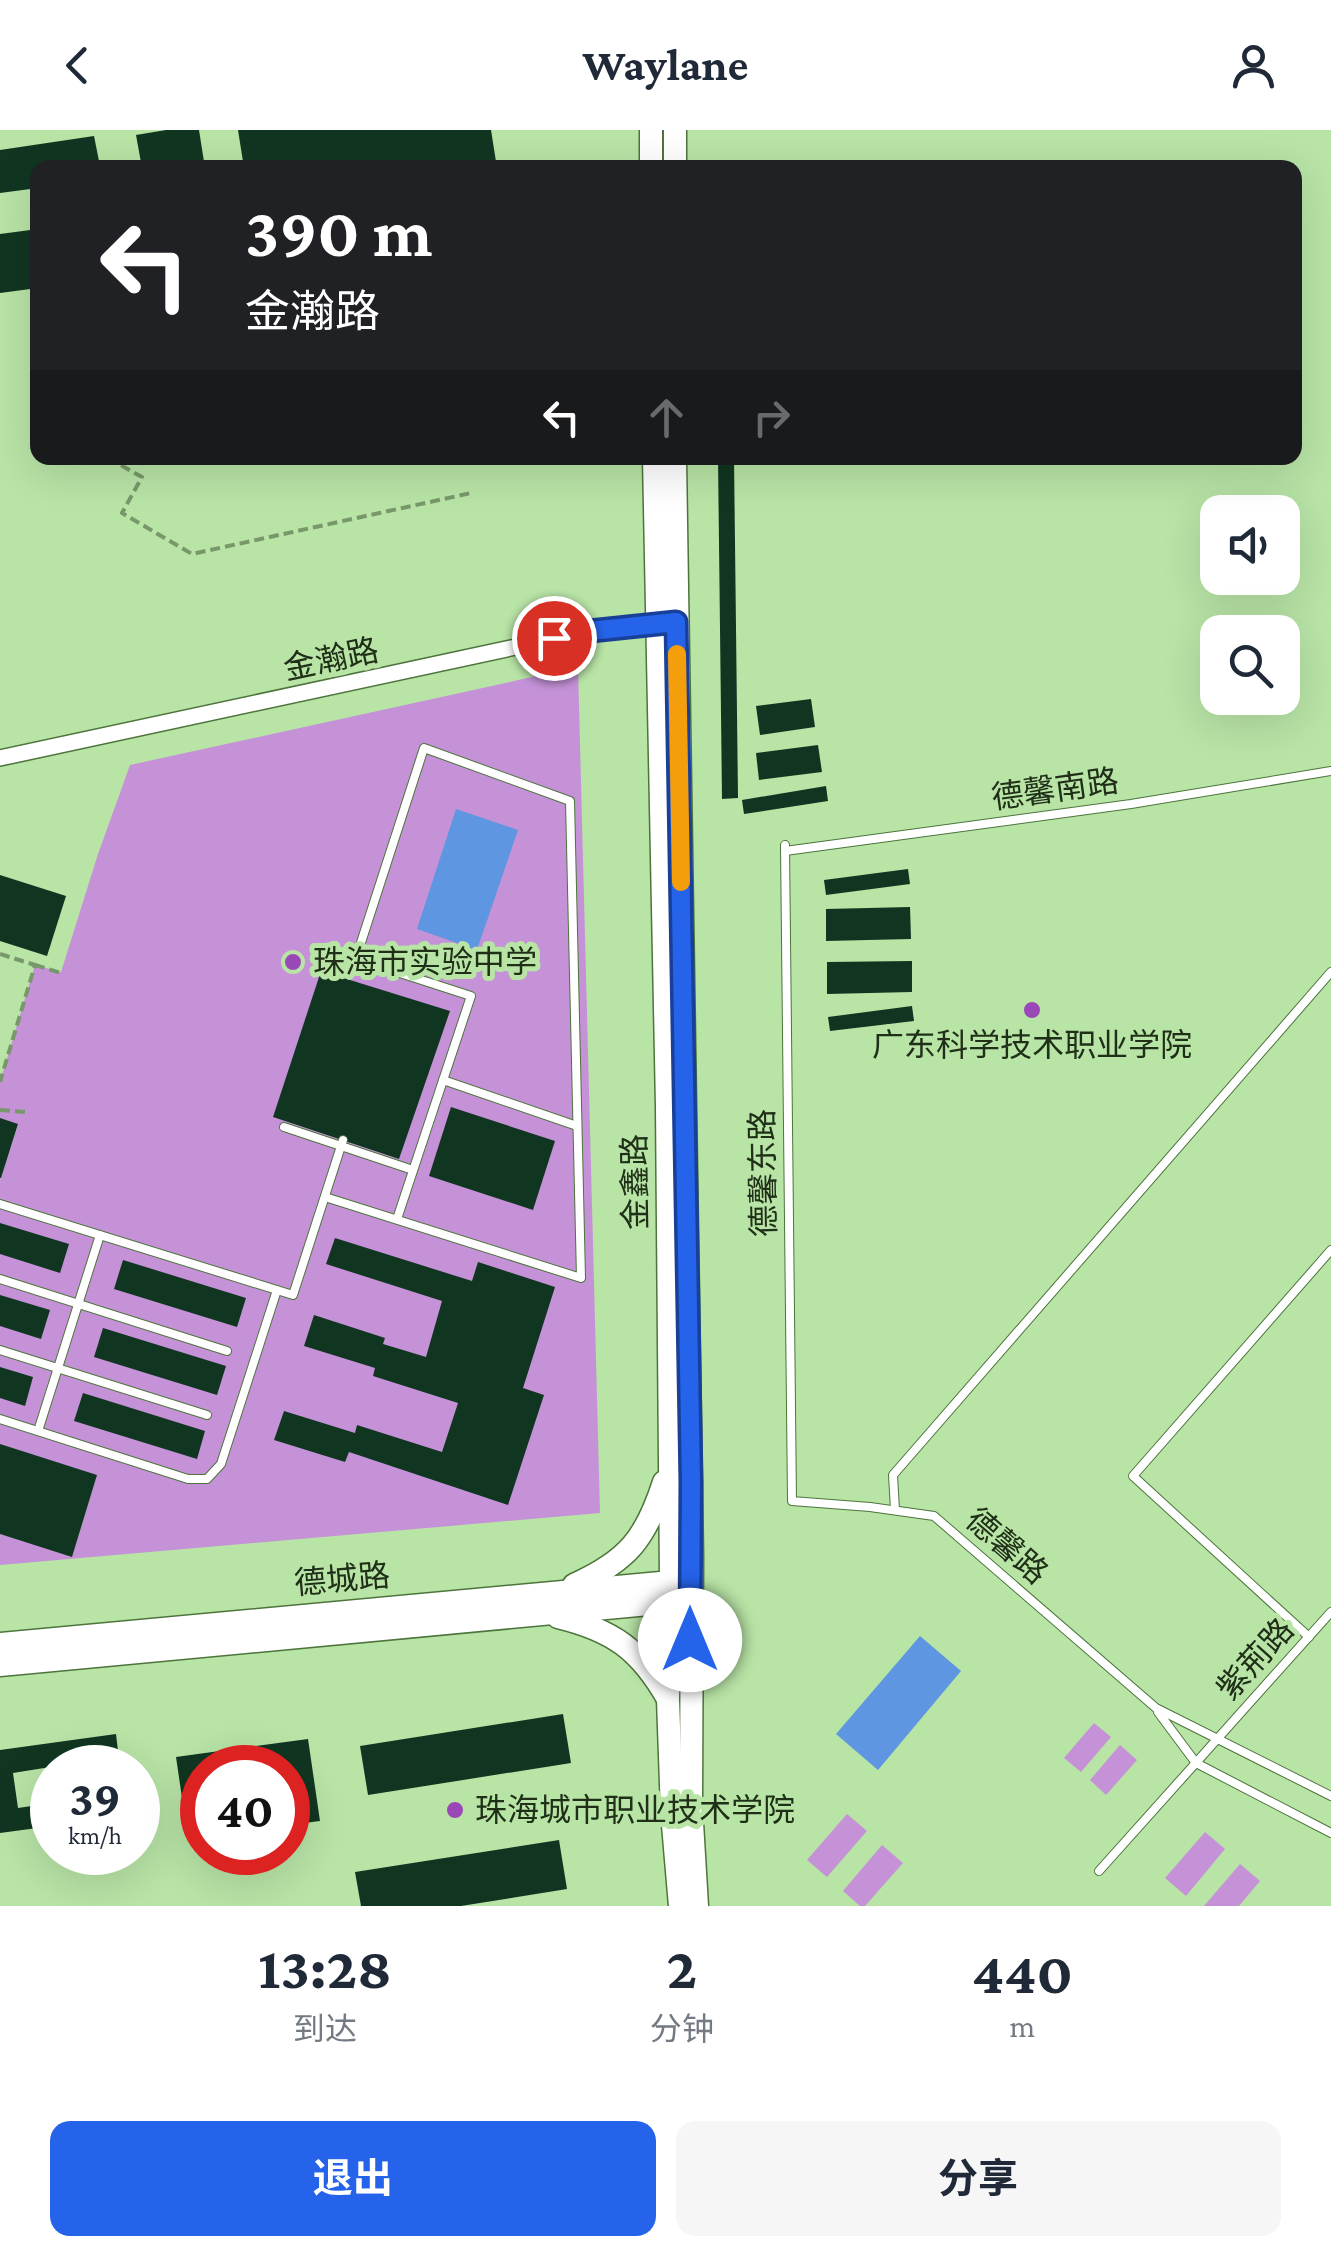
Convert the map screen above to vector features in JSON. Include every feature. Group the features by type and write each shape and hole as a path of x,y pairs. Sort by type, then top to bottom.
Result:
{"street":[{"path":"651,130 652,160"},
{"path":"674,130 675,160"},
{"name":"金鑫路","path":"655,465 666,622 680,1591 668,1700 680,1906"},
{"name":"金鑫路","path":"676,465 666,622 670,1464 698,1906"},
{"name":"金瀚路","path":"0,758 590,631 666,622"},
{"path":"557,1592 598,1574 635,1546 656,1508 670,1464"},
{"name":"德城路","path":"0,1644 557,1592 680,1591"},
{"name":"德城路","path":"0,1665 540,1612 680,1591"},
{"path":"540,1612 602,1630 625,1644 657,1680 668,1700"}],"lane":[{"path":"324,1197 581,1278 570,801 424,748 356,958"},
{"name":"德馨南路","path":"785,848 1131,804 1331,771"},
{"name":"德馨东路","path":"785,848 792,1501"},
{"path":"338,952 470,996 397,1220"},
{"path":"894,1510 893,1475 1331,972"},
{"path":"443,1080 578,1126"},
{"path":"284,1127 342,1143 413,1170"},
{"path":"0,1204 293,1295 342,1143"},
{"path":"38,1431 100,1235"},
{"path":"1309,1636 1133,1476 1331,1250"},
{"path":"0,1279 227,1350"},
{"path":"0,1419 188,1479 206,1479 221,1464 277,1290"},
{"path":"0,1350 206,1415"},
{"name":"德馨路","path":"792,1501 934,1516 1156,1708 1331,1796"},
{"name":"紫荊路","path":"1100,1870 1331,1612"},
{"name":"德馨路","path":"1156,1708 1196,1764 1331,1834"}],"path":[{"path":"121,465 142,477 122,513 192,554 471,492"},
{"path":"0,954 61,972"},
{"path":"0,1082 35,966"},
{"path":"0,1110 25,1112"}],"shaded area":[{"name":"珠海市实验中学","path":"578,667 600,1513 0,1565 0,1534 72,1556 96,1478 0,1445 0,1180 18,1125 0,1118 0,1082 35,965 61,972 130,765"},
{"path":"1094,1723 1111,1737 1081,1772 1064,1758"},
{"path":"1120,1745 1137,1760 1106,1795 1090,1780"},
{"path":"847,1814 867,1831 827,1877 807,1860"},
{"path":"1205,1832 1225,1849 1186,1896 1165,1878"},
{"path":"882,1845 903,1863 865,1906 860,1906 843,1891"},
{"path":"1240,1864 1260,1881 1239,1906 1204,1906"}],"water":[{"path":"456,809 518,830 477,950 417,929"},
{"path":"920,1636 961,1671 878,1770 836,1734"}],"building":[{"path":"199,130 204,160 141,160 136,135"},
{"path":"238,130 491,130 496,160 243,160"},
{"path":"94,136 99,160 30,160 30,189 0,193 0,150"},
{"path":"30,230 30,289 0,293 0,234"},
{"path":"718,465 734,465 738,798 722,799"},
{"path":"811,699 815,727 760,735 756,706"},
{"path":"818,745 822,772 759,780 756,753"},
{"path":"826,786 828,801 744,814 742,800"},
{"path":"908,869 910,884 826,895 824,880"},
{"path":"0,875 66,896 47,956 0,941"},
{"path":"910,907 911,939 826,941 826,909"},
{"path":"912,961 912,992 827,994 827,962"},
{"path":"321,971 450,1011 399,1159 273,1117"},
{"path":"912,1006 914,1021 830,1031 828,1017"},
{"path":"451,1107 555,1141 533,1210 429,1176"},
{"path":"0,1118 18,1124 1,1178 0,1178"},
{"path":"0,1223 69,1244 60,1273 0,1254"},
{"path":"335,1238 472,1281 478,1262 555,1287 523,1388 544,1395 508,1505 349,1452 345,1462 274,1440 284,1411 355,1433 357,1425 442,1452 458,1403 373,1376 375,1368 304,1346 314,1315 385,1338 383,1344 426,1357 442,1301 326,1264"},
{"path":"123,1260 246,1298 237,1327 114,1289"},
{"path":"0,1295 50,1310 41,1339 0,1326"},
{"path":"103,1328 226,1366 217,1395 94,1357"},
{"path":"0,1367 33,1377 25,1406 0,1398"},
{"path":"83,1393 205,1431 197,1459 74,1421"},
{"path":"0,1444 97,1475 72,1557 0,1534"},
{"path":"563,1714 571,1763 368,1795 360,1746"},
{"path":"116,1734 117,1745 36,1745"},
{"path":"308,1739 309,1745 264,1745"},
{"path":"30,1746 30,1770 13,1773 18,1808 30,1806 30,1829 0,1833 0,1750"},
{"path":"310,1753 320,1821 310,1822"},
{"path":"559,1840 567,1889 461,1906 361,1906 355,1872"}],"slow traffic":[{"path":"677,654 681,882"}],"place":[{"name":"珠海市实验中学","path":"293,962"},
{"name":"广东科学技术职业学院","path":"1032,1010"},
{"name":"珠海城市职业技术学院","path":"455,1810"}],"route":[{"path":"554,638 676,622 691,1482 690,1640"}]}
